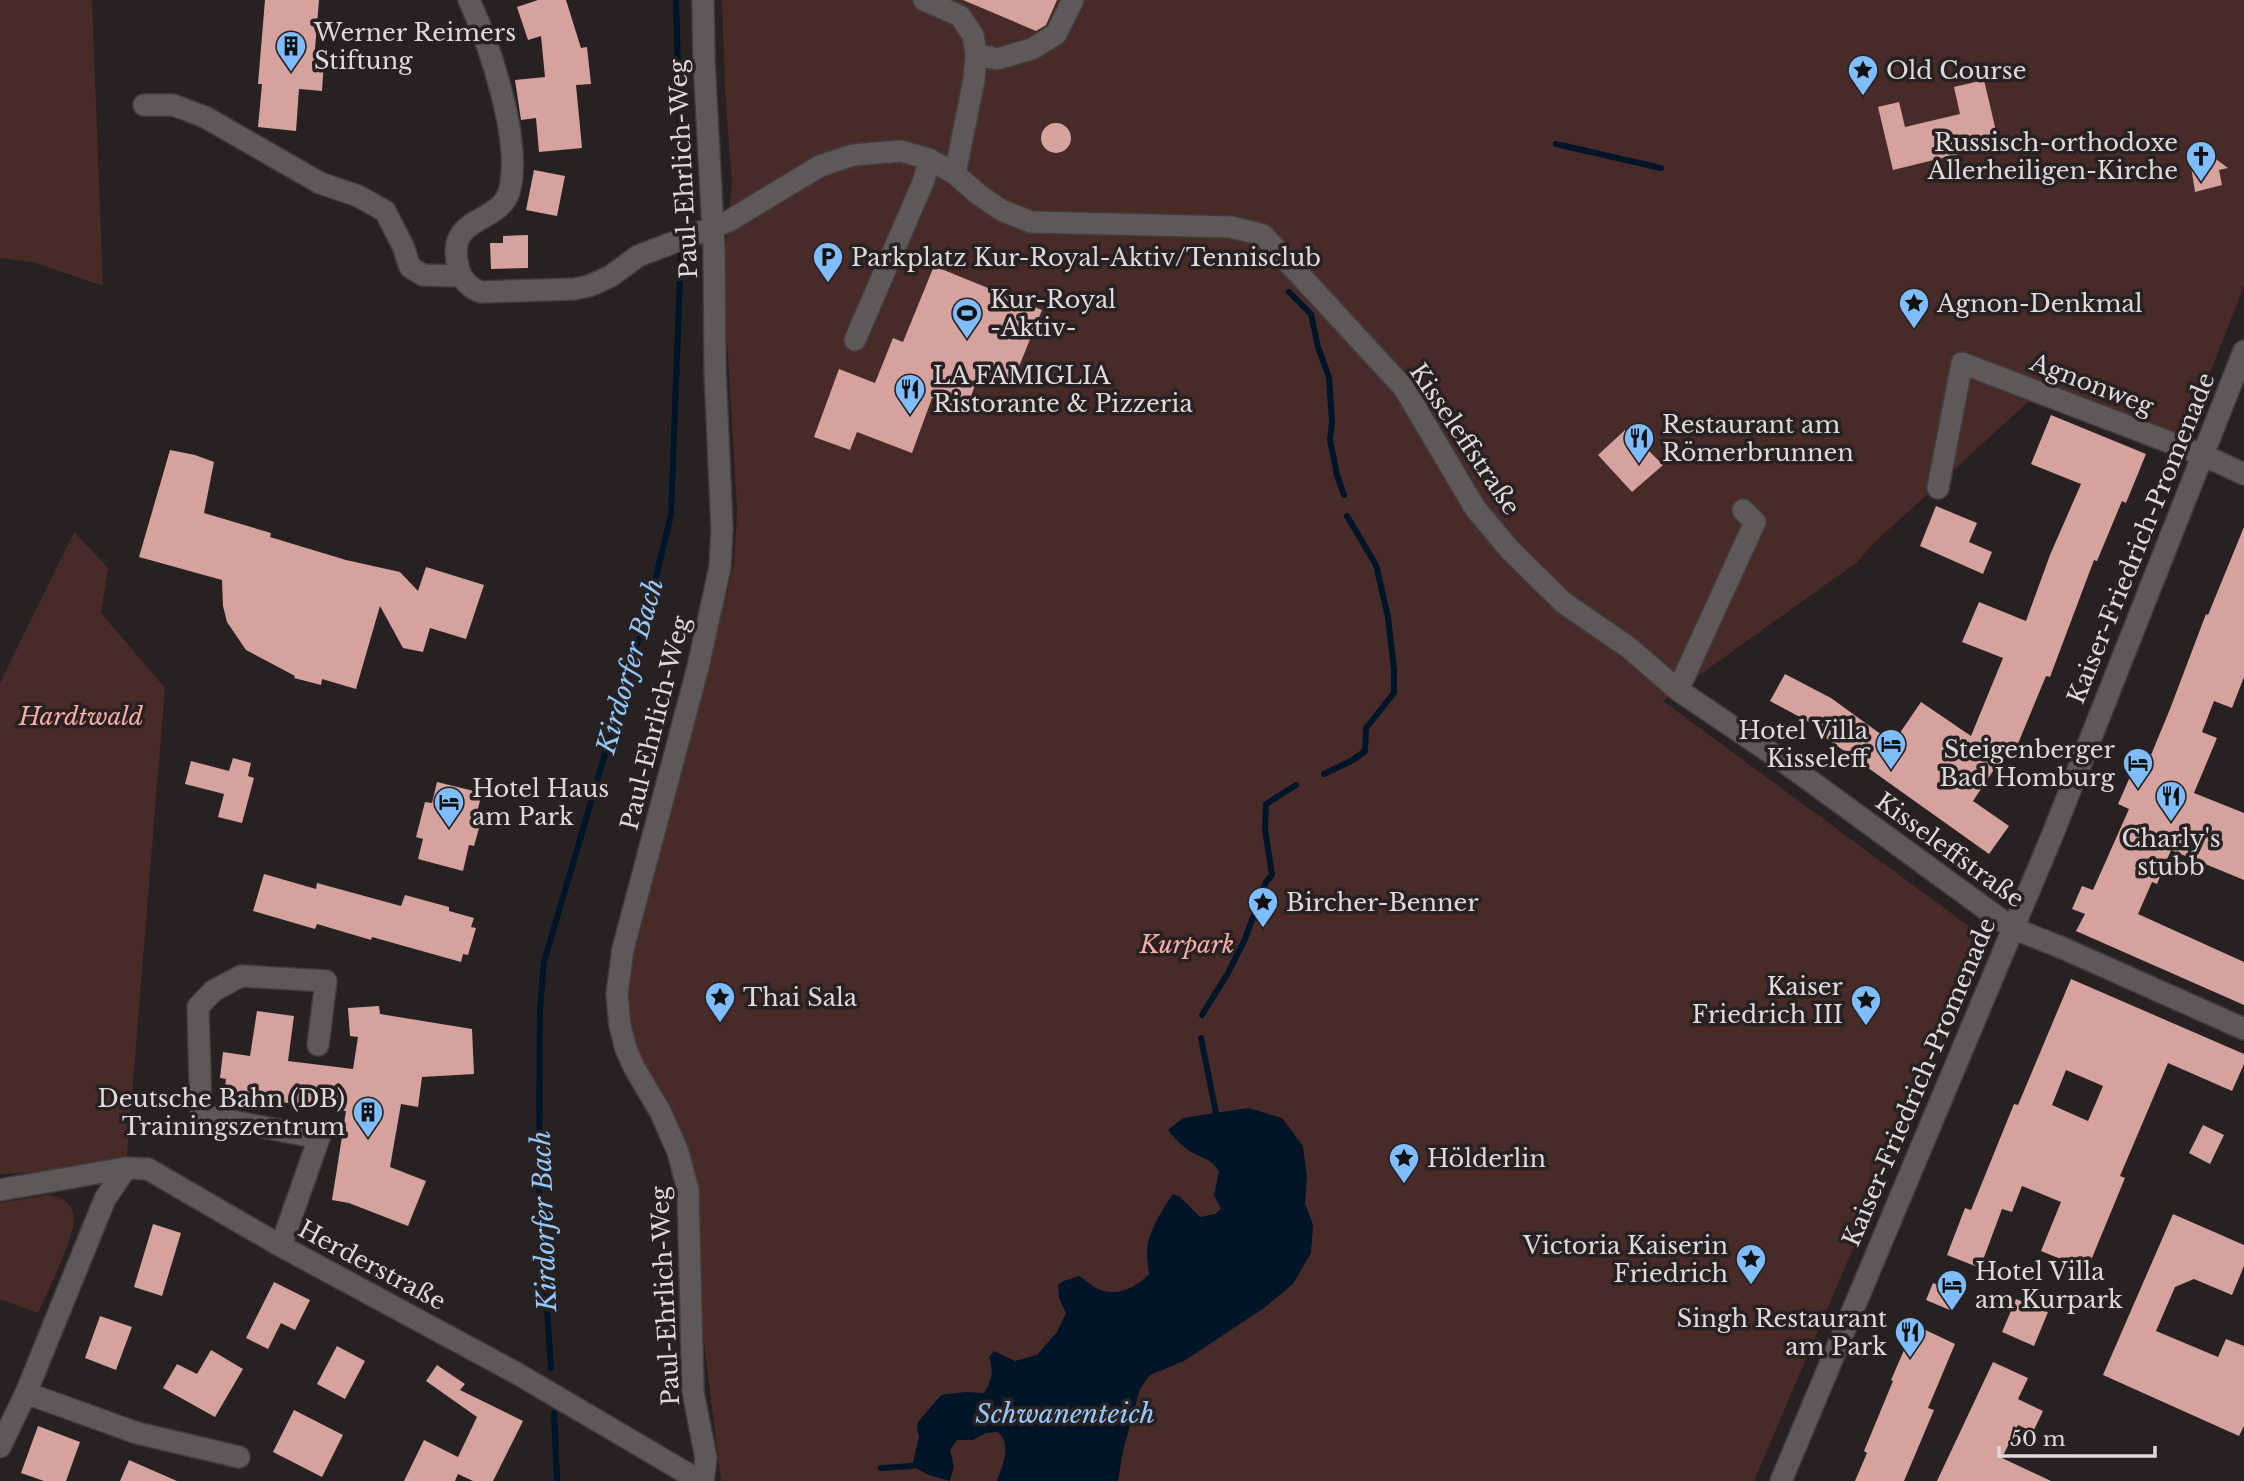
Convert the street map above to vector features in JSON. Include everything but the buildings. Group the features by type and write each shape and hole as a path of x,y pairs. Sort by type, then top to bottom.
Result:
{"street":[{"path":"144,105 173,106 205,117 320,183 358,196 385,211 410,267 423,275 461,276 456,260 457,241 463,231 497,208 508,196 513,160 507,118 483,33 469,0"},
{"name":"Paul-Ehrlich-Weg","path":"696,1480 706,1458 693,1392 688,1190 669,1132 626,1049 620,1026 617,994 623,949 698,667 720,567 722,529 715,370 714,228 703,0"},
{"path":"924,0 960,16 973,35 976,54 974,80 956,174"},
{"path":"976,54 997,59 1032,49 1056,34 1073,0"},
{"name":"Kisseleffstraße","path":"461,276 477,291 574,289 589,286 611,276 638,256 729,222 820,166 853,155 901,151 929,159 956,174 1001,210 1031,222 1231,227 1263,235 1404,388 1475,508 1510,550 1564,603 1628,647 1678,690 1783,761 2012,928 2244,1029"},
{"path":"855,340 924,180 929,159"},
{"name":"Kaiser-Friedrich-Promenade","path":"1781,1481 2052,836 2244,351"},
{"name":"Agnonweg","path":"1938,488 1962,363 2203,455 2244,474"},
{"path":"1678,690 1755,522 1743,510"},
{"path":"281,1246 319,1138 201,1115 198,1007 213,991 241,976 326,981 318,1045"},
{"path":"0,1447 26,1393 104,1199 126,1168"},
{"name":"Herderstraße","path":"0,1190 126,1168 148,1170 281,1246 518,1374 696,1480"},
{"path":"26,1393 136,1433 239,1457"}],"green space":[{"path":"0,0 92,0 103,286 33,262 0,258"},
{"name":"Kurpark","path":"722,0 2244,0 2244,286 2181,447 2028,402 1874,543 1856,563 1663,701 1985,938 1754,1481 721,1481 698,1293 700,1208 690,1162 630,1034 626,975 734,565 737,509 723,272 732,184"},
{"name":"Hardtwald","path":"74,532 108,568 101,613 165,688 126,1168 0,1174 0,683"},
{"path":"49,1195 66,1202 72,1209 74,1219 65,1251 38,1313 0,1299 0,1203"}],"water":[{"name":"Schwanenteich","path":"1248,1108 1282,1118 1303,1146 1307,1177 1305,1203 1313,1225 1311,1253 1293,1284 1264,1308 1184,1361 1150,1375 1140,1389 1123,1451 1118,1481 997,1481 1005,1448 1002,1437 997,1432 986,1433 973,1440 957,1440 950,1450 954,1466 950,1481 929,1475 912,1466 919,1437 918,1422 941,1395 984,1393 991,1376 989,1357 994,1351 1015,1361 1037,1355 1057,1332 1066,1313 1059,1298 1058,1285 1079,1276 1098,1289 1112,1292 1126,1290 1144,1279 1149,1274 1147,1251 1150,1237 1173,1194 1180,1197 1200,1217 1215,1214 1221,1209 1214,1195 1219,1171 1211,1162 1184,1146 1168,1130 1183,1118"}],"waterway":[{"name":"Kirdorfer Bach","path":"676,0 682,203"},
{"name":"Kirdorfer Bach","path":"1556,144 1661,168"},
{"name":"Kirdorfer Bach","path":"551,1368 539,1195 540,1009 544,962 650,601 671,515 681,251"},
{"path":"1303,263 1313,252"},
{"path":"1289,292 1311,314 1318,347 1329,377 1332,422 1330,440 1344,495"},
{"path":"1324,774 1365,751 1366,728 1394,693 1388,617 1376,565 1347,516"},
{"path":"1202,1015 1228,973 1245,939 1266,882 1272,875 1265,829 1266,804 1296,785"},
{"path":"1201,1038 1216,1113"},
{"name":"Kirdorfer Bach","path":"554,1413 557,1481"},
{"name":"Kirdorfer Bach","path":"881,1468 912,1466"}],"place":[{"name":"Werner Reimers Stiftung","path":"291,73"},
{"name":"Old Course","path":"1863,97"},
{"name":"Russisch-orthodoxe Allerheiligen-Kirche","path":"2201,183"},
{"name":"Parkplatz Kur-Royal-Aktiv/Tennisclub","path":"828,284"},
{"name":"Agnon-Denkmal","path":"1914,330"},
{"name":"Kur-Royal -Aktiv-","path":"967,340"},
{"name":"LA FAMIGLIA Ristorante & Pizzeria","path":"910,416"},
{"name":"Restaurant am Römerbrunnen","path":"1639,465"},
{"name":"Hotel Villa Kisseleff","path":"1891,771"},
{"name":"Steigenberger Bad Homburg","path":"2138,790"},
{"name":"Charly's stubb","path":"2171,823"},
{"name":"Hotel Haus am Park","path":"449,829"},
{"name":"Bircher-Benner","path":"1263,929"},
{"name":"Thai Sala","path":"720,1024"},
{"name":"Kaiser Friedrich III","path":"1866,1027"},
{"name":"Deutsche Bahn (DB) Trainingszentrum","path":"368,1139"},
{"name":"Hölderlin","path":"1404,1185"},
{"name":"Victoria Kaiserin Friedrich","path":"1751,1286"},
{"name":"Hotel Villa am Kurpark","path":"1952,1312"},
{"name":"Singh Restaurant am Park","path":"1910,1359"}]}
